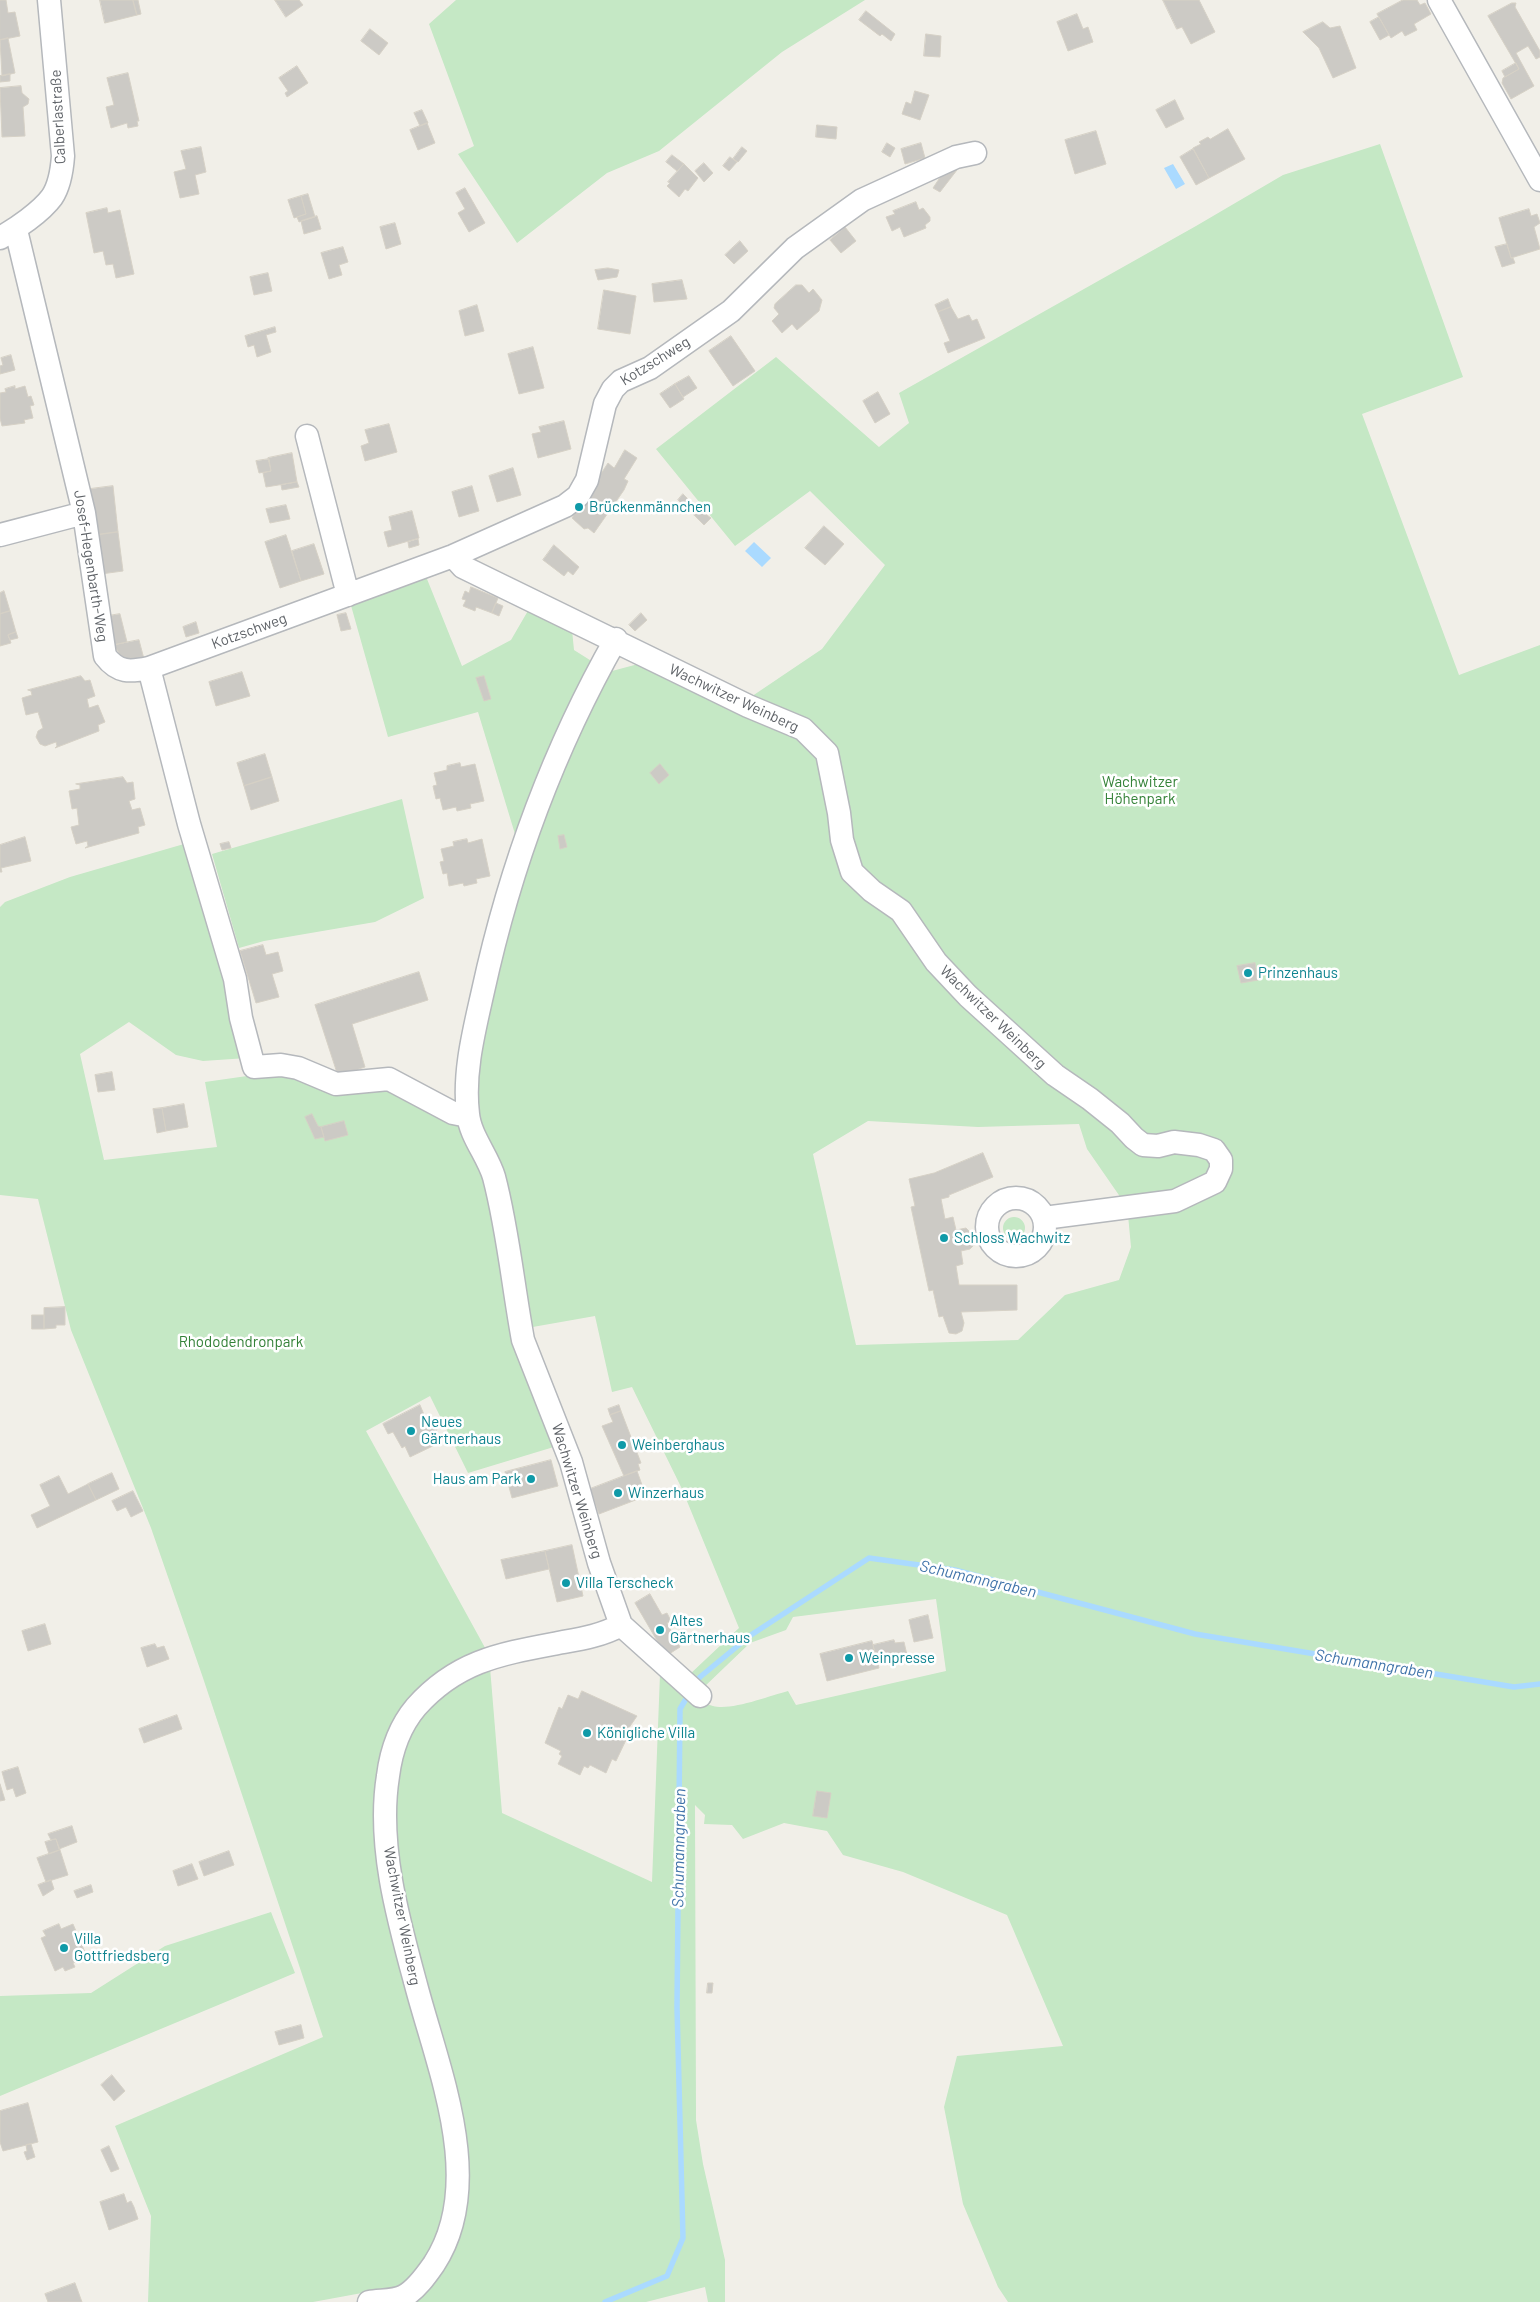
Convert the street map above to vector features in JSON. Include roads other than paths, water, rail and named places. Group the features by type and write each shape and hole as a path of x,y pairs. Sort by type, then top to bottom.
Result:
{"street":[{"name":"Calberlastraße","path":"8,234 52,197 61,177 63,156 49,0"},
{"path":"1439,0 1540,180"},
{"name":"Kotzschweg","path":"149,668 454,556 556,510 578,496 587,480 605,404 604,385 621,382 650,368 731,311 796,248 862,200 956,157 975,152"},
{"name":"Josef-Hegenbarth-Weg","path":"8,234 84,513 105,656 112,664 122,670 130,672 149,668"},
{"path":"307,436 348,595"},
{"path":"0,535 84,513"},
{"path":"454,556 463,567 616,640"},
{"name":"Wachwitzer Weinberg","path":"369,2302 405,2296 425,2278 439,2256 446,2239 454,2214 457,2182 455,2133 410,1962 389,1861 385,1814 389,1766 395,1746 415,1708 456,1672 497,1654 604,1634 621,1625 599,1564 571,1462 523,1340 497,1191 490,1162 468,1116 467,1072 494,940 526,835 571,723 616,640 740,702 803,729 827,752 840,813 842,840 852,872 872,891 901,911 936,962 968,996 1054,1075 1090,1099 1144,1145 1158,1146 1174,1142 1199,1145 1214,1150 1221,1160 1221,1169 1215,1182 1175,1202 1044,1218"},
{"path":"149,668 189,824 235,979 241,1018 254,1068 281,1065 298,1068 336,1084 389,1079 453,1113 468,1116"},
{"path":"621,1625 667,1669 700,1696"}],"water":[{"path":"1173,164 1185,184 1176,189 1164,168"},
{"path":"754,542 771,558 762,567 745,551"}],"waterway":[{"name":"Schumanngraben","path":"695,1684 700,1677 751,1635 869,1558 955,1570 1195,1634 1514,1687 1540,1684"},
{"name":"Schumanngraben","path":"605,2302 667,2276 683,2238 677,2007 680,1709 690,1692"}],"place":[{"name":"Brückenmännchen","path":"579,507"},
{"name":"Prinzenhaus","path":"1248,973"},
{"name":"Schloss Wachwitz","path":"944,1238"},
{"name":"Neues Gärtnerhaus","path":"411,1431"},
{"name":"Weinberghaus","path":"622,1445"},
{"name":"Haus am Park","path":"531,1479"},
{"name":"Winzerhaus","path":"618,1493"},
{"name":"Villa Terscheck","path":"566,1583"},
{"name":"Altes Gärtnerhaus","path":"660,1630"},
{"name":"Weinpresse","path":"849,1658"},
{"name":"Königliche Villa","path":"587,1733"},
{"name":"Villa Gottfriedsberg","path":"64,1948"}],"park label":[{"name":"Wachwitzer Höhenpark","path":"1140,790"},
{"name":"Rhododendronpark","path":"241,1342"}]}
